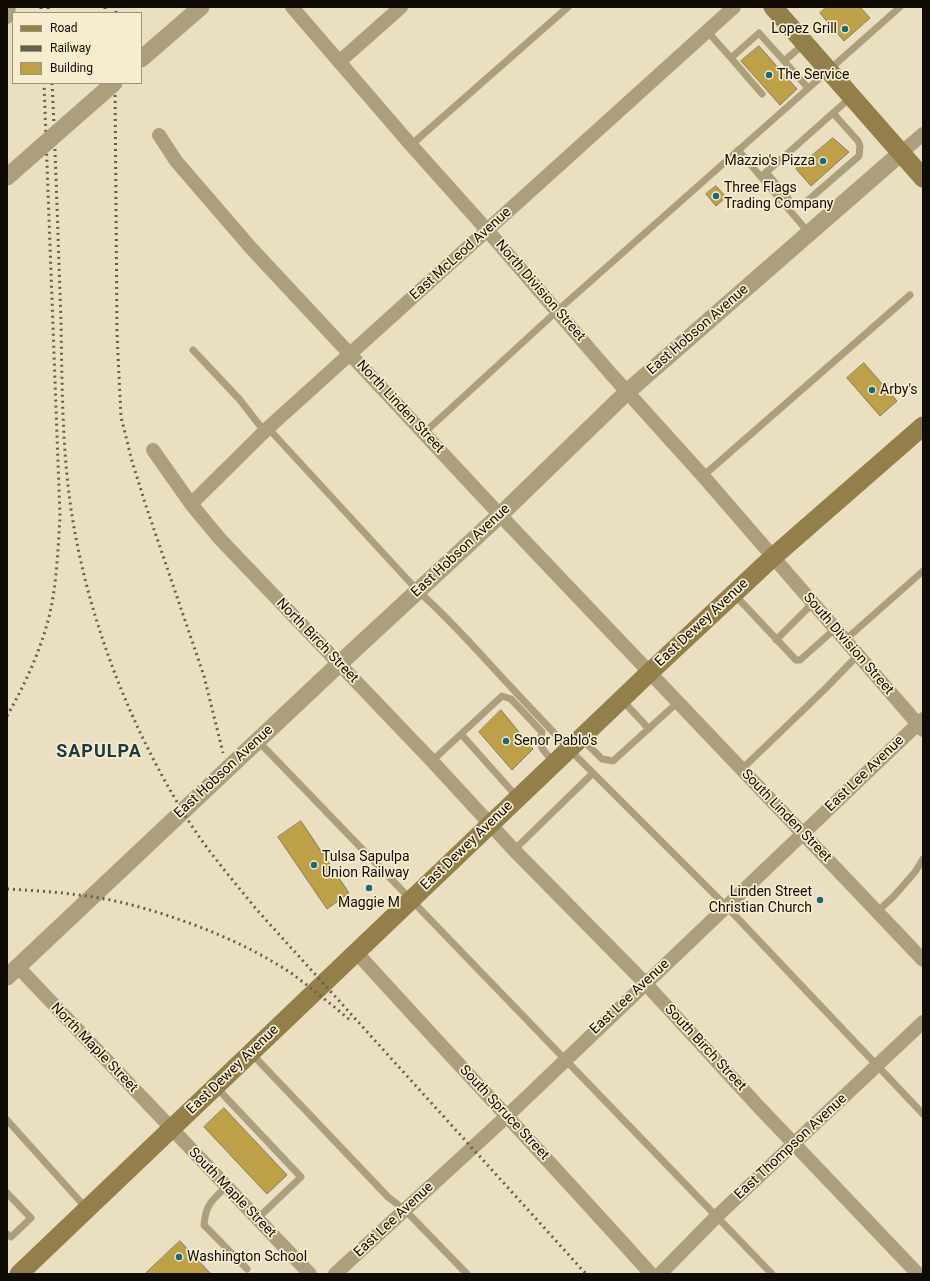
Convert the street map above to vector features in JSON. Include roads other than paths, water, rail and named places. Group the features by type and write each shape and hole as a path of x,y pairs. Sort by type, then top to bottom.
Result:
{"main road":[{"path":"774,7 923,178"},
{"name":"East Dewey Avenue","path":"19,1274 621,699 773,557 923,426"}],"street":[{"path":"7,16 9,7"},
{"path":"142,58 201,7"},
{"name":"North Division Street","path":"292,7 411,145 773,557"},
{"path":"339,62 401,7"},
{"name":"East McLeod Avenue","path":"191,504 266,429 734,7"},
{"path":"7,176 113,84"},
{"name":"East Hobson Avenue","path":"12,972 339,664 500,515 628,392 923,134"},
{"name":"North Linden Street","path":"159,135 176,161 251,248 500,515 650,672"},
{"name":"North Birch Street","path":"153,450 191,504 220,539 432,761 490,824"},
{"name":"South Division Street","path":"773,557 858,655 921,724"},
{"name":"South Linden Street","path":"650,672 923,960"},
{"name":"East Lee Avenue","path":"335,1274 506,1117 726,906 921,724"},
{"name":"South Birch Street","path":"490,824 645,983 757,1105 918,1274"},
{"name":"South Spruce Street","path":"356,952 506,1117 652,1274"},
{"name":"North Maple Street","path":"12,972 171,1129"},
{"name":"East Thompson Avenue","path":"660,1274 716,1217 923,1022"},
{"name":"South Maple Street","path":"171,1129 310,1274"}],"lane":[{"path":"411,145 568,7"},
{"path":"424,433 557,311 900,7"},
{"path":"707,31 762,94"},
{"path":"731,58 759,33 808,88"},
{"path":"784,62 805,43"},
{"path":"763,175 851,97"},
{"path":"738,150 792,202 796,205 801,204 806,202 859,156 860,146 858,141 833,113"},
{"path":"763,175 809,233"},
{"path":"703,476 910,295"},
{"path":"193,350 418,591 442,614 546,723 575,744 602,759 613,761 678,702"},
{"path":"845,640 923,571"},
{"path":"734,594 796,660 800,660 836,629"},
{"path":"776,640 814,603"},
{"path":"742,769 858,655"},
{"path":"432,761 502,696 511,700 542,732 540,738 541,749 555,763"},
{"path":"621,699 649,729"},
{"path":"461,734 518,798"},
{"path":"258,741 772,1274"},
{"path":"575,744 593,774 726,906 923,1114"},
{"path":"514,850 593,774"},
{"path":"877,912 894,896 923,859"},
{"path":"251,1053 388,1197 405,1210 466,1274"},
{"path":"215,1087 300,1177 257,1219"},
{"path":"7,1120 87,1208"},
{"path":"226,1186 208,1206 205,1214 204,1225 248,1269"},
{"path":"7,1193 31,1218 10,1237 7,1234"}],"railway":[{"path":"41,7 41,12"},
{"path":"48,7 49,12"},
{"path":"105,7 105,12"},
{"path":"116,12 117,7"},
{"path":"7,716 31,668 49,617 54,592 59,541 60,516 44,84"},
{"path":"52,84 63,414 68,485 78,549 87,588 112,666 127,704 144,741 183,812 200,838 228,874 257,910 586,1274"},
{"path":"115,84 117,334 121,417 132,461 145,503 204,676 223,753"},
{"path":"7,889 66,893 110,900 167,915 210,931 232,940 291,973 350,1020"}],"place":[{"name":"Lopez Grill","path":"845,29"},
{"name":"The Service","path":"769,75"},
{"name":"Mazzio's Pizza","path":"823,161"},
{"name":"Three Flags Trading Company","path":"716,196"},
{"name":"Arby's","path":"872,390"},
{"name":"Senor Pablo's","path":"506,741"},
{"name":"Tulsa Sapulpa Union Railway","path":"314,865"},
{"name":"Maggie M","path":"369,888"},
{"name":"Linden Street Christian Church","path":"820,900"},
{"name":"Washington School","path":"179,1257"}],"district":[{"name":"SAPULPA","path":"99,752"}]}
